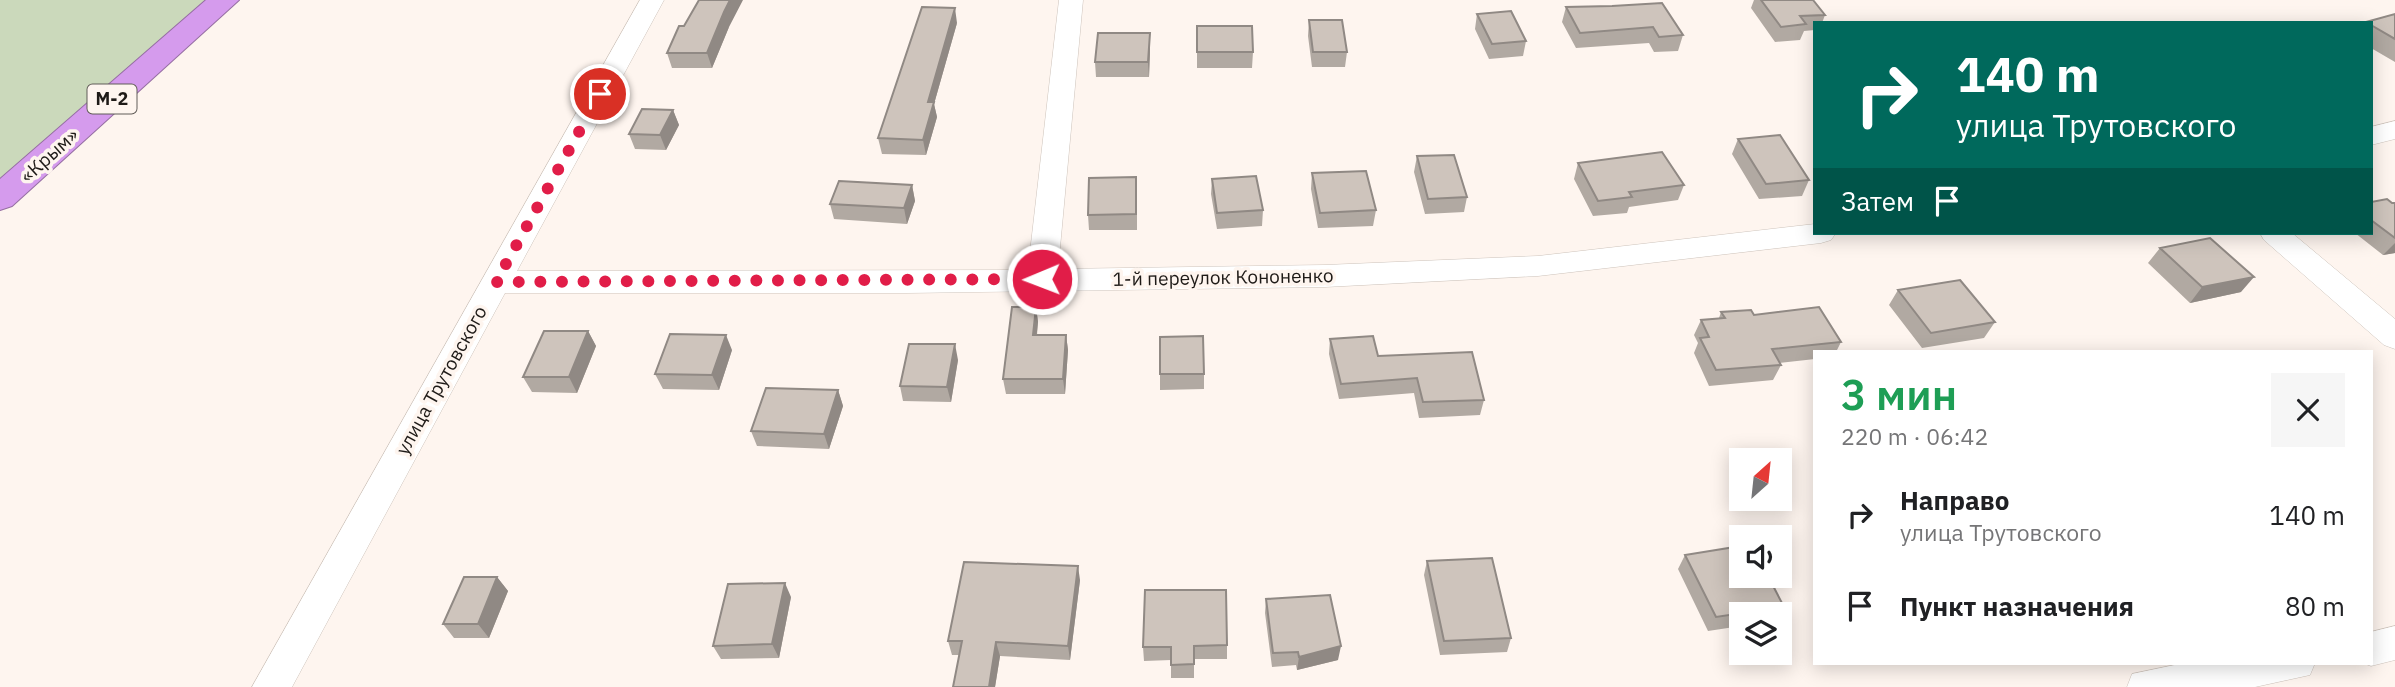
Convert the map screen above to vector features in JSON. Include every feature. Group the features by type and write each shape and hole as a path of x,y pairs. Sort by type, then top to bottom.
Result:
{"highway":[{"name":"«Крым»","path":"0,198 224,0"}],"street":[{"name":"улица Трутовского","path":"271,687 652,0"},
{"path":"1042,279 1071,0"},
{"path":"2373,136 2395,130"},
{"name":"1-й переулок Кононенко","path":"496,282 1325,276 1538,266 1813,234"},
{"path":"2276,235 2395,337"},
{"path":"2373,648 2395,643"},
{"path":"2146,687 2284,665"}],"green space":[{"path":"0,0 224,0 0,198"}],"building":[{"path":"699,0 730,0 707,53 667,53 679,26 684,26"},
{"path":"1761,0 1813,0 1825,15 1800,16 1806,24 1781,27"},
{"path":"1662,3 1683,35 1659,37 1653,27 1580,33 1566,7 1612,6"},
{"path":"922,7 955,8 928,102 934,102 923,140 878,138"},
{"path":"1511,11 1526,41 1492,44 1477,14"},
{"path":"2395,14 2395,39 2373,26 2373,21 2370,21"},
{"path":"1309,20 1342,20 1347,52 1313,52"},
{"path":"1197,26 1252,26 1253,52 1197,52"},
{"path":"1098,33 1150,33 1148,62 1095,62"},
{"path":"642,109 673,110 660,135 629,134"},
{"path":"1780,135 1809,180 1766,184 1738,139"},
{"path":"1662,152 1684,185 1629,192 1632,197 1598,201 1578,163"},
{"path":"1454,155 1467,197 1428,199 1417,156"},
{"path":"1366,171 1376,210 1320,213 1312,173"},
{"path":"1256,176 1263,210 1217,213 1212,179"},
{"path":"1136,177 1136,214 1088,215 1089,178"},
{"path":"839,181 912,185 904,208 830,204"},
{"path":"2387,199 2395,203 2395,238 2373,222 2373,202"},
{"path":"2210,238 2254,277 2202,287 2160,248"},
{"path":"1960,280 1995,322 1931,333 1898,290"},
{"path":"1012,307 1036,307 1033,335 1066,335 1063,379 1003,379"},
{"path":"1819,307 1841,342 1772,349 1781,365 1716,370 1700,338 1709,337 1701,320 1725,318 1721,312 1751,310 1754,315"},
{"path":"544,331 588,331 569,377 523,377"},
{"path":"670,334 726,335 712,375 655,374"},
{"path":"1203,336 1204,374 1160,374 1160,337"},
{"path":"1373,336 1378,356 1472,352 1484,400 1423,402 1417,378 1341,384 1330,339"},
{"path":"909,344 955,344 947,387 900,386"},
{"path":"766,388 838,390 824,434 751,431"},
{"path":"1729,548 1729,588 1774,588 1781,602 1729,602 1729,615 1716,617 1685,555"},
{"path":"1492,558 1511,638 1444,641 1427,561"},
{"path":"964,562 1078,566 1068,646 996,642 989,687 953,687 962,641 948,641"},
{"path":"464,577 497,577 478,624 443,624"},
{"path":"785,583 772,644 713,646 728,584"},
{"path":"1145,590 1226,590 1227,645 1194,646 1194,664 1171,665 1171,647 1143,647"},
{"path":"1330,595 1341,646 1299,657 1298,652 1273,653 1266,599"}],"route":[{"path":"600,94 496,282 906,282 1042,279"}]}
